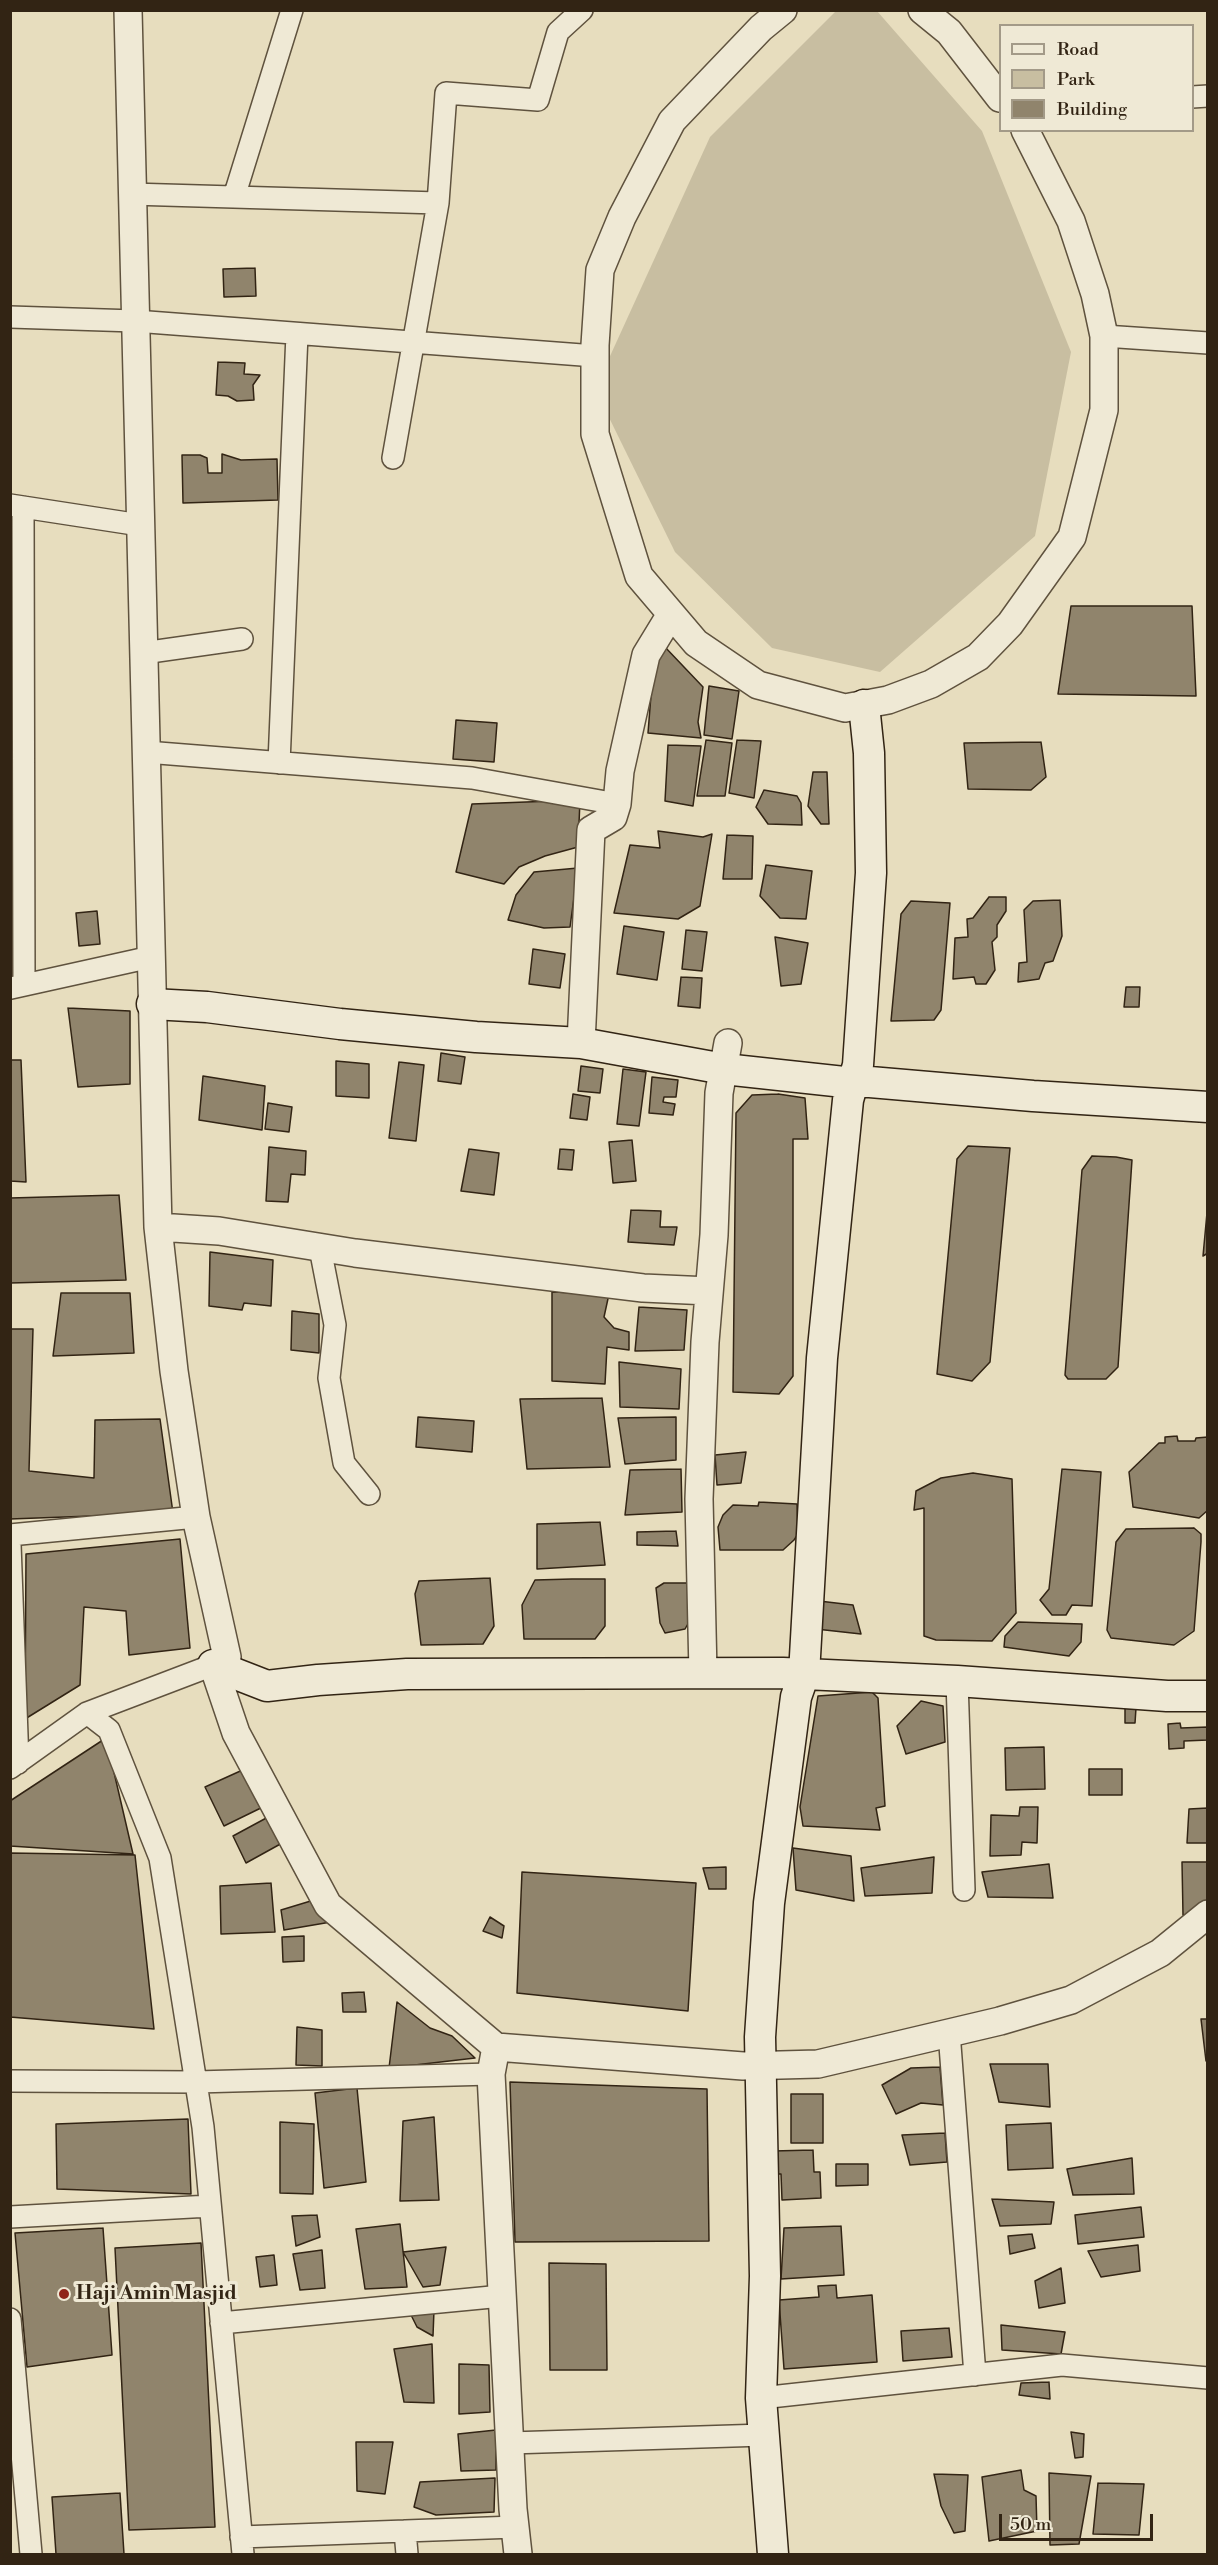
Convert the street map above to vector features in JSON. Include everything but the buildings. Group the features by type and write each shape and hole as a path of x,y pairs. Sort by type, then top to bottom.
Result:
{"main road":[{"path":"773,2554 761,2398 765,2276 759,2066 769,1903 796,1697 804,1674 822,1358 848,1100 858,1065 871,873 869,753 864,705"},
{"path":"152,1004 207,1007 340,1024 456,1035 726,1056 853,1082 1208,1107"},
{"path":"213,1665 267,1686 407,1674 804,1674 957,1681 1167,1696 1208,1696"}],"street":[{"path":"14,1766 87,1713 213,1665 227,1657 196,1517 174,1371 158,1227 128,10"},
{"path":"234,197 292,10"},
{"path":"393,458 438,203 446,93 538,100 558,32 582,10"},
{"path":"783,10 760,28 672,121 622,218 600,270 595,356 595,434 639,576 696,643 758,686 845,708 888,700 932,684 978,657 1010,624 1072,537 1104,410 1104,336 1095,294 1071,220 1026,132"},
{"path":"922,10 949,32 999,97"},
{"path":"131,194 438,203"},
{"path":"10,317 135,321 595,356"},
{"path":"279,763 297,334"},
{"path":"1104,336 1208,343"},
{"path":"140,525 17,506 17,987 151,957"},
{"path":"581,1043 591,830 613,816 617,804 620,771 646,655 671,614"},
{"path":"143,653 242,639"},
{"path":"146,752 472,778 617,804"},
{"path":"703,1673 699,1499 720,1093 726,1056"},
{"path":"158,1227 219,1231 320,1248 643,1288 709,1291"},
{"path":"320,1248 335,1325 329,1378 344,1463 369,1494"},
{"path":"10,1535 196,1517"},
{"path":"10,1544 14,1766"},
{"path":"213,1665 236,1733 328,1905 496,2047 759,2066 818,2064 1000,2021 1071,2000 1160,1953 1208,1914"},
{"path":"957,1681 964,1890"},
{"path":"87,1713 109,1730 160,1858 203,2127 242,2546 405,2531 515,2526"},
{"path":"949,2032 975,2375"},
{"path":"496,2047 491,2074 518,2554"},
{"path":"10,2081 196,2082 491,2074"},
{"path":"10,2217 210,2205"},
{"path":"221,2323 502,2296"},
{"path":"10,2319 18,2507 31,2554"},
{"path":"761,2398 1062,2365 1208,2378"},
{"path":"510,2443 764,2435"},
{"path":"405,2531 407,2554"}],"green space":[{"path":"836,11 877,11 982,131 1071,352 1035,536 880,672 772,648 675,552 595,389 710,137"}],"place":[{"name":"Haji Amin Masjid","path":"64,2294"}]}
